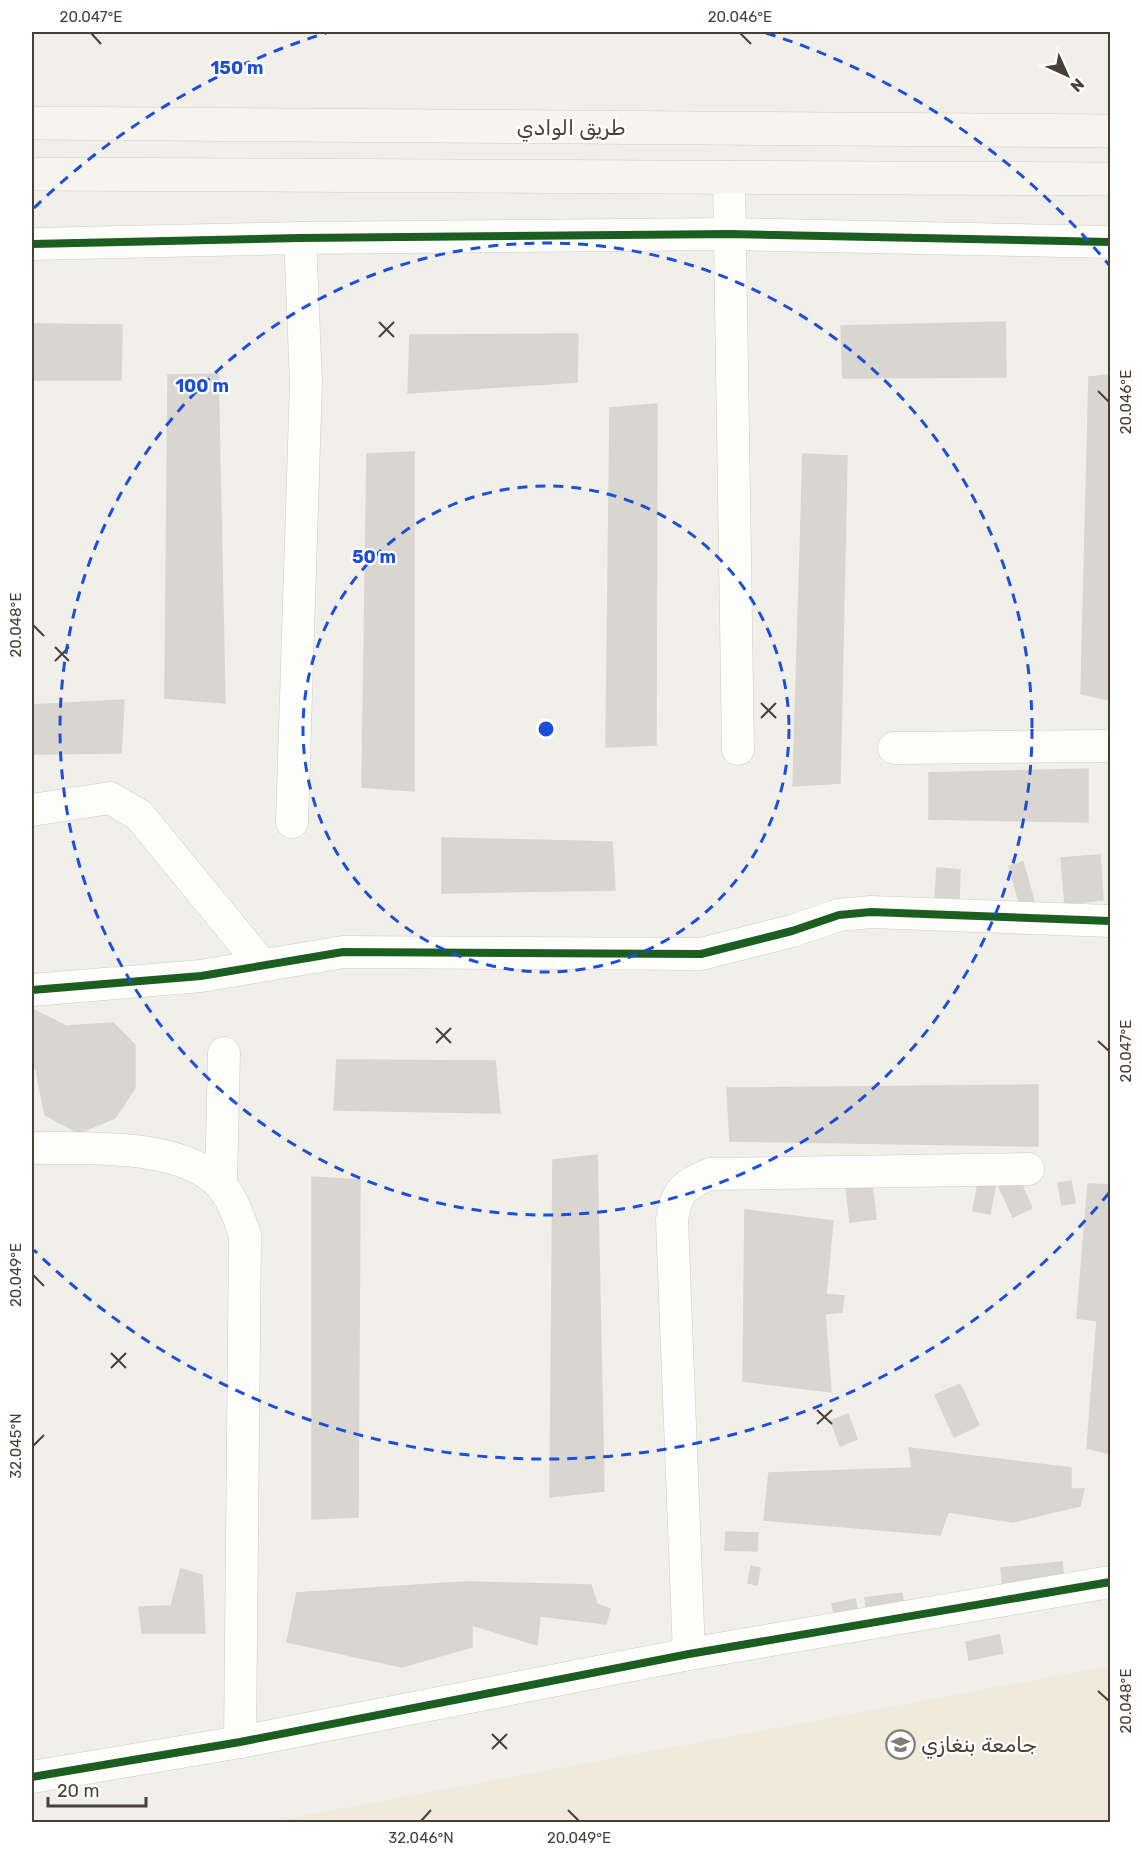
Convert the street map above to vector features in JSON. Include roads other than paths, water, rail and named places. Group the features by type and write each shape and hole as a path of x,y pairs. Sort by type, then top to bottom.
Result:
{"main road":[{"name":"طريق الوادي","path":"32,123 1110,131"},
{"path":"300,175 301,125"},
{"path":"32,174 1110,179"}],"street":[{"path":"729,177 738,749"},
{"path":"32,244 300,238 730,234 1110,242"},
{"path":"292,822 306,382 300,238"},
{"path":"894,748 1110,746"},
{"path":"32,810 110,798 124,804 139,815 262,965"},
{"path":"32,990 201,976 343,952 701,954 792,932 839,915 871,912 1110,921"},
{"path":"221,1185 224,1053"},
{"path":"32,1148 161,1155 196,1168 221,1185 234,1206 245,1235 240,1742"},
{"path":"689,1654 672,1221 675,1199 688,1184 710,1174 1028,1169"},
{"path":"32,1777 240,1742 689,1654 1110,1582"}],"place":[{"name":"جامعة بنغازي","path":"900,1744"}]}
